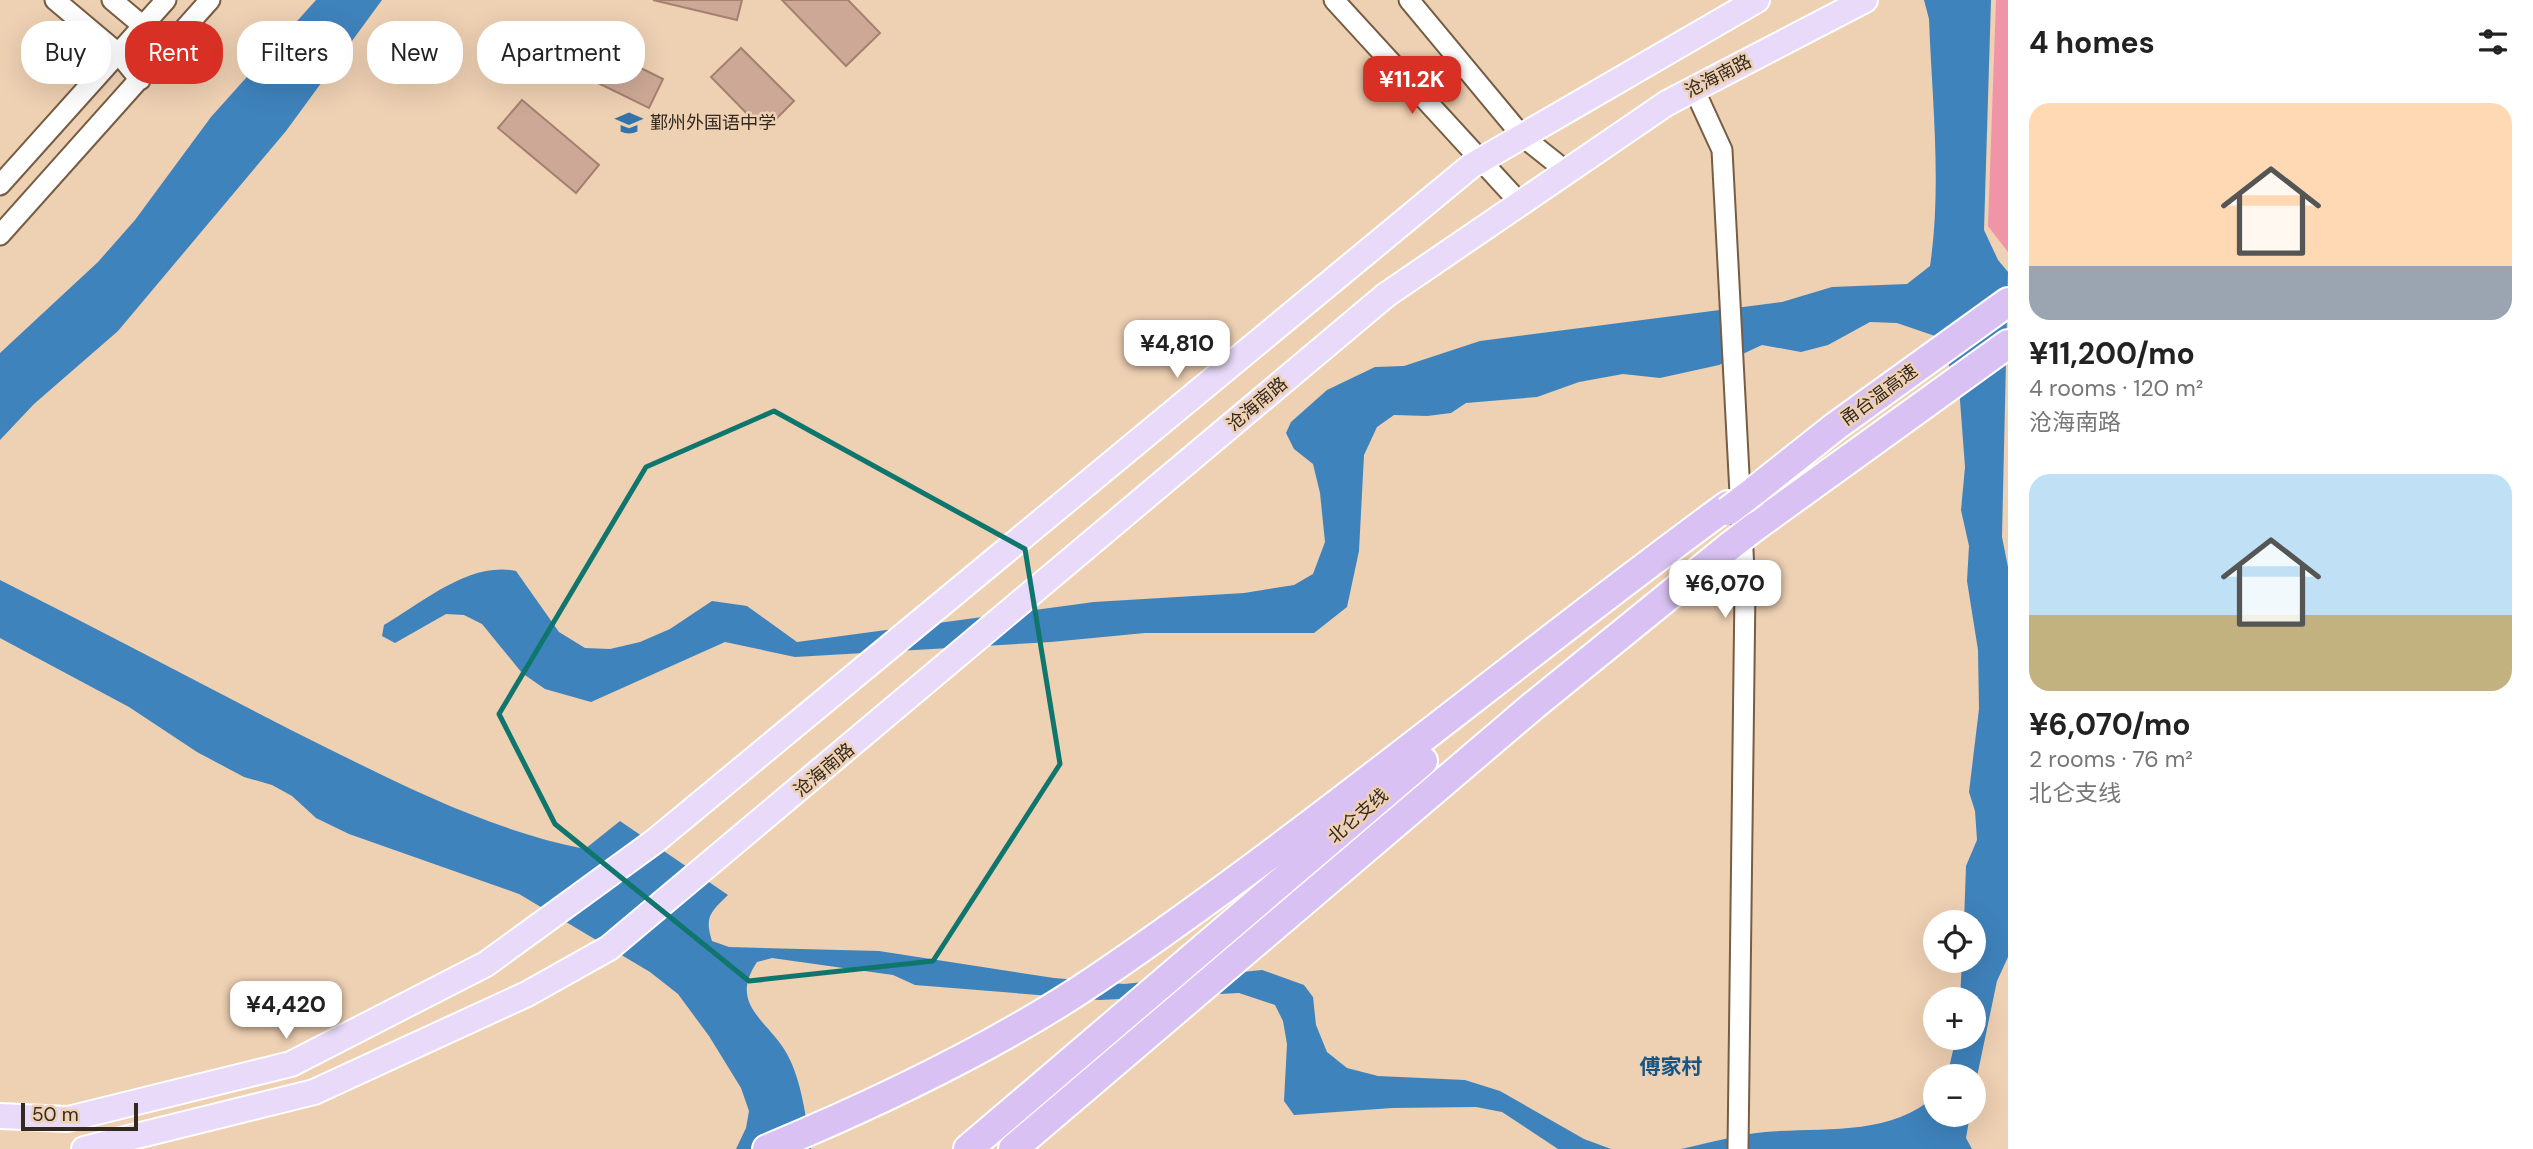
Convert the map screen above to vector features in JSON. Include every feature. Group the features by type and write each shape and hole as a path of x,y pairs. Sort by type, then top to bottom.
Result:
{"highway":[{"name":"甬台温高速","path":"1754,488 2008,302"},
{"name":"甬台温高速","path":"1755,526 1937,392 2008,344"},
{"name":"北仑支线","path":"968,1149 1461,728 1754,488"},
{"path":"767,1149 818,1128 975,1051 1097,979 1382,770 1728,508"},
{"name":"北仑支线","path":"1013,1149 1533,706 1755,526"},
{"path":"1042,1149 1341,884 1533,706"}],"main road":[{"path":"0,1116 68,1119 291,1064 486,964 655,841 1480,161 1757,0"},
{"name":"沧海南路","path":"85,1149 314,1092 527,994 609,948 697,877 1386,295 1667,103 1866,0"}],"street":[{"path":"55,0 125,62"},
{"path":"112,0 136,21"},
{"path":"147,21 166,0"},
{"path":"192,21 210,0"},
{"path":"1334,0 1520,203"},
{"path":"1409,0 1522,136 1566,172"},
{"path":"0,185 125,45"},
{"path":"0,234 135,84"},
{"path":"1694,89 1722,150 1745,589 1738,1149"}],"highlighted area":[{"path":"774,411 1025,549 1060,764 933,961 749,981 555,824 499,714 646,467"}],"shaded area":[{"path":"1996,0 2008,0 2008,252 1988,226"}],"water":[{"path":"316,0 382,0 353,40 353,21 297,21"},
{"path":"1924,0 1991,0 1984,230 1998,260 2008,272 2002,537 2008,567 2008,957 1997,981 1986,1034 1986,987 1961,987 1961,973 1986,973 1986,910 1964,910 1966,866 1977,840 1975,811 1969,792 1979,709 1978,650 1967,581 1969,546 1961,510 1965,467 1959,387 1935,336 1897,323 1870,322 1828,345 1801,352 1762,345 1719,365 1660,378 1623,374 1579,382 1537,397 1466,403 1451,413 1427,416 1394,415 1377,427 1364,455 1359,551 1347,607 1314,633 1145,633 1051,642 795,657 725,642 591,702 545,689 522,673 482,624 464,615 446,614 395,643 382,636 384,625 431,595 464,578 499,570 516,571 559,632 585,648 610,649 640,642 670,629 712,601 747,606 797,642 1094,602 1244,593 1294,585 1313,574 1325,542 1320,493 1313,464 1294,449 1286,433 1291,422 1327,390 1375,367 1404,366 1480,341 1782,302 1832,287 1907,284 1930,266 1934,236 1935,143 1929,19"},
{"path":"241,84 320,84 286,131 118,331 34,404 0,440 0,353 98,262 135,220 211,117"},
{"path":"0,580 329,749 454,808 518,832 585,849 620,821 728,895 717,906 709,920 712,941 729,947 879,951 1054,978 1124,984 1262,970 1304,985 1313,997 1316,1025 1327,1052 1347,1068 1378,1076 1465,1080 1500,1091 1584,1139 1611,1149 1558,1149 1502,1112 1476,1107 1392,1108 1294,1115 1284,1101 1287,1044 1283,1021 1275,1005 1239,993 1100,1000 915,985 893,975 772,958 757,962 749,977 749,1001 792,1065 803,1100 811,1149 736,1149 746,1128 749,1111 741,1088 709,1036 678,994 650,972 519,894 349,834 316,818 292,796 272,785 244,777 197,752 129,707 0,638"},
{"path":"1953,1050 1983,1050 1980,1064 1950,1064"},
{"path":"1923,1105 1923,1127 1968,1127 1966,1138 1972,1149 1681,1149 1765,1132 1854,1128 1897,1118"}],"building":[{"path":"653,0 742,0 737,20"},
{"path":"782,0 848,0 880,33 846,66"},
{"path":"741,48 794,101 764,131 711,77"},
{"path":"645,70 663,79 649,108 600,84 645,84"},
{"path":"522,100 599,165 576,193 498,128"}],"place":[{"name":"鄞州外国语中学","path":"629,123"}],"district":[{"name":"傅家村","path":"1671,1067"}]}
